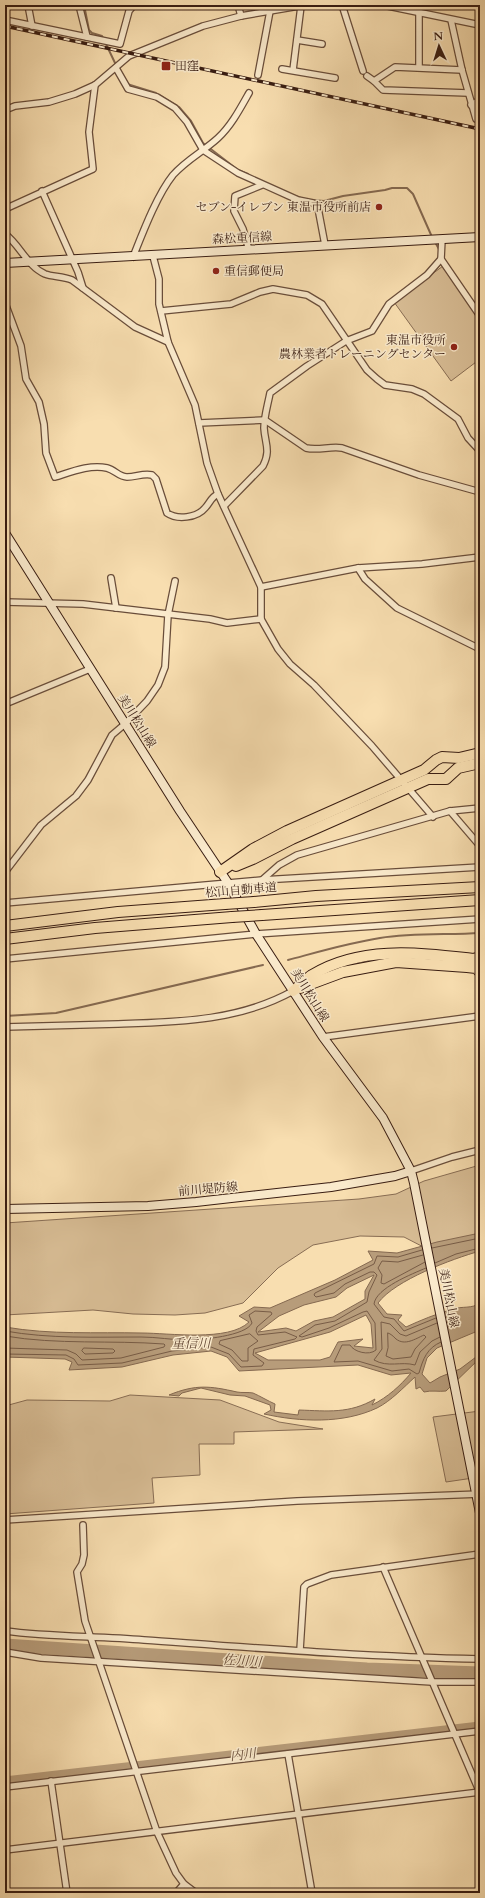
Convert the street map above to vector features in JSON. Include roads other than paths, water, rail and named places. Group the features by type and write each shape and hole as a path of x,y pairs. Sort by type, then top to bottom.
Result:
{"highway":[{"path":"220,872 253,858 404,784 442,757 459,758 480,753"},
{"path":"404,784 428,779 446,779 458,768 480,763"},
{"path":"450,889 480,881"},
{"name":"松山自動車道","path":"5,926 118,912 316,896 480,887"},
{"path":"5,939 96,928 420,903 480,900"},
{"path":"420,903 480,904"},
{"path":"293,991 312,975 340,962 365,956 411,953 474,959 480,957"},
{"path":"293,991 343,972 396,962 476,968 480,972"}],"main road":[{"name":"森松重信線","path":"5,263 480,237"},
{"name":"美川松山線","path":"5,533 125,724 220,872 228,882 256,934 322,1037 384,1118 411,1171 477,1492 480,1513"},
{"name":"前川堤防線","path":"5,1209 148,1206 196,1202 331,1186 396,1176 411,1171"}],"street":[{"path":"28,5 32,26"},
{"path":"79,5 87,37"},
{"path":"5,20 120,44 129,11 134,5"},
{"path":"238,5 241,16"},
{"path":"5,110 15,106 49,102 75,94 95,85 129,56 204,26 241,16 270,11 278,7 303,5 293,70"},
{"path":"342,5 363,70"},
{"path":"384,5 480,25"},
{"path":"258,76 270,11"},
{"path":"418,13 419,67"},
{"path":"451,20 462,70 476,119"},
{"path":"297,40 322,44"},
{"path":"374,81 394,67 462,70"},
{"path":"116,68 128,88 157,97 175,108 187,122 203,150 238,173 262,185 298,200 313,203 318,208 324,246"},
{"path":"282,69 335,78"},
{"path":"367,76 383,90 468,93"},
{"path":"5,209 93,169 89,132 95,85"},
{"path":"133,257 150,216 172,176 185,163 219,138 236,116 249,93"},
{"path":"472,104 480,100"},
{"path":"249,250 243,229 234,211 235,196 262,185"},
{"path":"42,191 78,272 83,289"},
{"path":"5,234 30,262 45,274 65,277 135,327 168,342"},
{"path":"442,239 441,259 480,316"},
{"path":"152,256 159,279 161,311 168,342 195,405 207,463 218,494 261,587 261,619 278,649 290,664 314,685 372,746 433,817"},
{"path":"224,506 263,466 266,459 268,449 264,428 270,393 307,366 346,341 372,331 389,304 426,275 441,259"},
{"path":"161,311 231,304 260,292 273,289 282,289 307,295 322,304 367,370 385,385 417,390 458,419 468,438 480,451"},
{"path":"5,303 21,346 26,379 39,402 44,424 46,453 55,477 92,467 112,470 121,476 126,477 152,475 156,479 167,513 177,518 202,511 212,498 218,494"},
{"path":"199,423 266,420 306,448 313,450 335,447 342,448 419,475 480,492"},
{"path":"261,587 358,568 422,564 480,557"},
{"path":"358,568 365,579 397,608 480,648"},
{"path":"111,578 116,608"},
{"path":"5,872 41,825 76,796 88,780 112,735 147,701 158,685 162,676 168,615 176,581"},
{"path":"5,602 83,604 227,623 261,619"},
{"path":"5,704 90,669"},
{"path":"262,880 279,865 297,855 450,811 480,808"},
{"path":"450,811 480,846"},
{"path":"5,903 228,882 480,867"},
{"path":"5,959 256,934 480,919"},
{"path":"5,1027 169,1022 203,1019 255,1008 276,1000 293,991"},
{"path":"322,1037 480,1016"},
{"path":"411,1171 452,1157 480,1150"},
{"path":"5,1520 477,1492"},
{"path":"83,1525 84,1555 82,1564 77,1572 85,1620 92,1638 97,1660 138,1771 157,1832 171,1864 184,1884 196,1893"},
{"path":"300,1650 304,1587 307,1584 331,1575 480,1554"},
{"path":"5,1850 480,1792 383,1567"},
{"path":"5,1631 50,1636 300,1650 423,1659 480,1659"},
{"path":"5,1652 41,1658 480,1682"},
{"path":"5,1787 480,1731"},
{"path":"288,1754 312,1893"},
{"path":"51,1781 67,1893"},
{"path":"176,1893 184,1884"}],"water":[{"name":"重信川","path":"480,1233 480,1251 425,1271 397,1286 386,1294 378,1303 387,1314 402,1315 398,1320 406,1327 456,1308 474,1306 480,1303 480,1330 437,1348 427,1358 422,1374 430,1383 440,1377 460,1369 480,1354 480,1358 446,1391 424,1392 420,1387 416,1389 415,1377 387,1402 377,1408 350,1417 307,1420 278,1417 264,1414 271,1410 270,1405 245,1396 230,1395 201,1388 182,1393 179,1396 169,1395 187,1389 203,1387 253,1393 275,1404 274,1412 298,1415 299,1410 329,1411 347,1409 365,1404 375,1399 372,1405 393,1391 411,1373 391,1375 358,1365 239,1371 227,1357 211,1351 173,1355 122,1367 69,1370 72,1362 65,1359 5,1357 5,1327 22,1330 74,1333 198,1335 228,1332 240,1328 249,1322 239,1316 254,1307 270,1308 335,1280 373,1260 368,1251 397,1253 437,1242","holes":["374,1275 365,1291 365,1299 333,1317 314,1321 296,1331 286,1328 258,1332 279,1316 304,1305 336,1297 347,1288","366,1315 371,1324 373,1348 354,1346 363,1339 338,1342 330,1357 320,1360 268,1360 255,1353 330,1332"]}],"waterway":[{"path":"84,5 89,30 92,33 102,36 103,38"},
{"path":"105,42 116,65"},
{"path":"127,84 156,93 179,107 191,121 203,143 238,170 248,174"},
{"path":"313,200 324,201 343,196 392,188 407,188 413,194 432,237"},
{"path":"295,196 304,199"},
{"path":"435,242 440,251"},
{"path":"465,290 480,311"},
{"path":"288,960 345,945 392,936 480,933"},
{"path":"5,1016 56,1013 263,965"},
{"name":"佐川川","path":"5,1645 367,1669 480,1673"},
{"name":"内川","path":"5,1783 480,1728"}],"railway":[{"path":"5,26 480,129"}],"place":[{"name":"田窪","path":"166,66"},
{"name":"セブン-イレブン 東温市役所前店","path":"379,207"},
{"name":"重信郵便局","path":"216,271"},
{"name":"東温市役所 農林業者トレーニングセンター","path":"454,347"}]}
